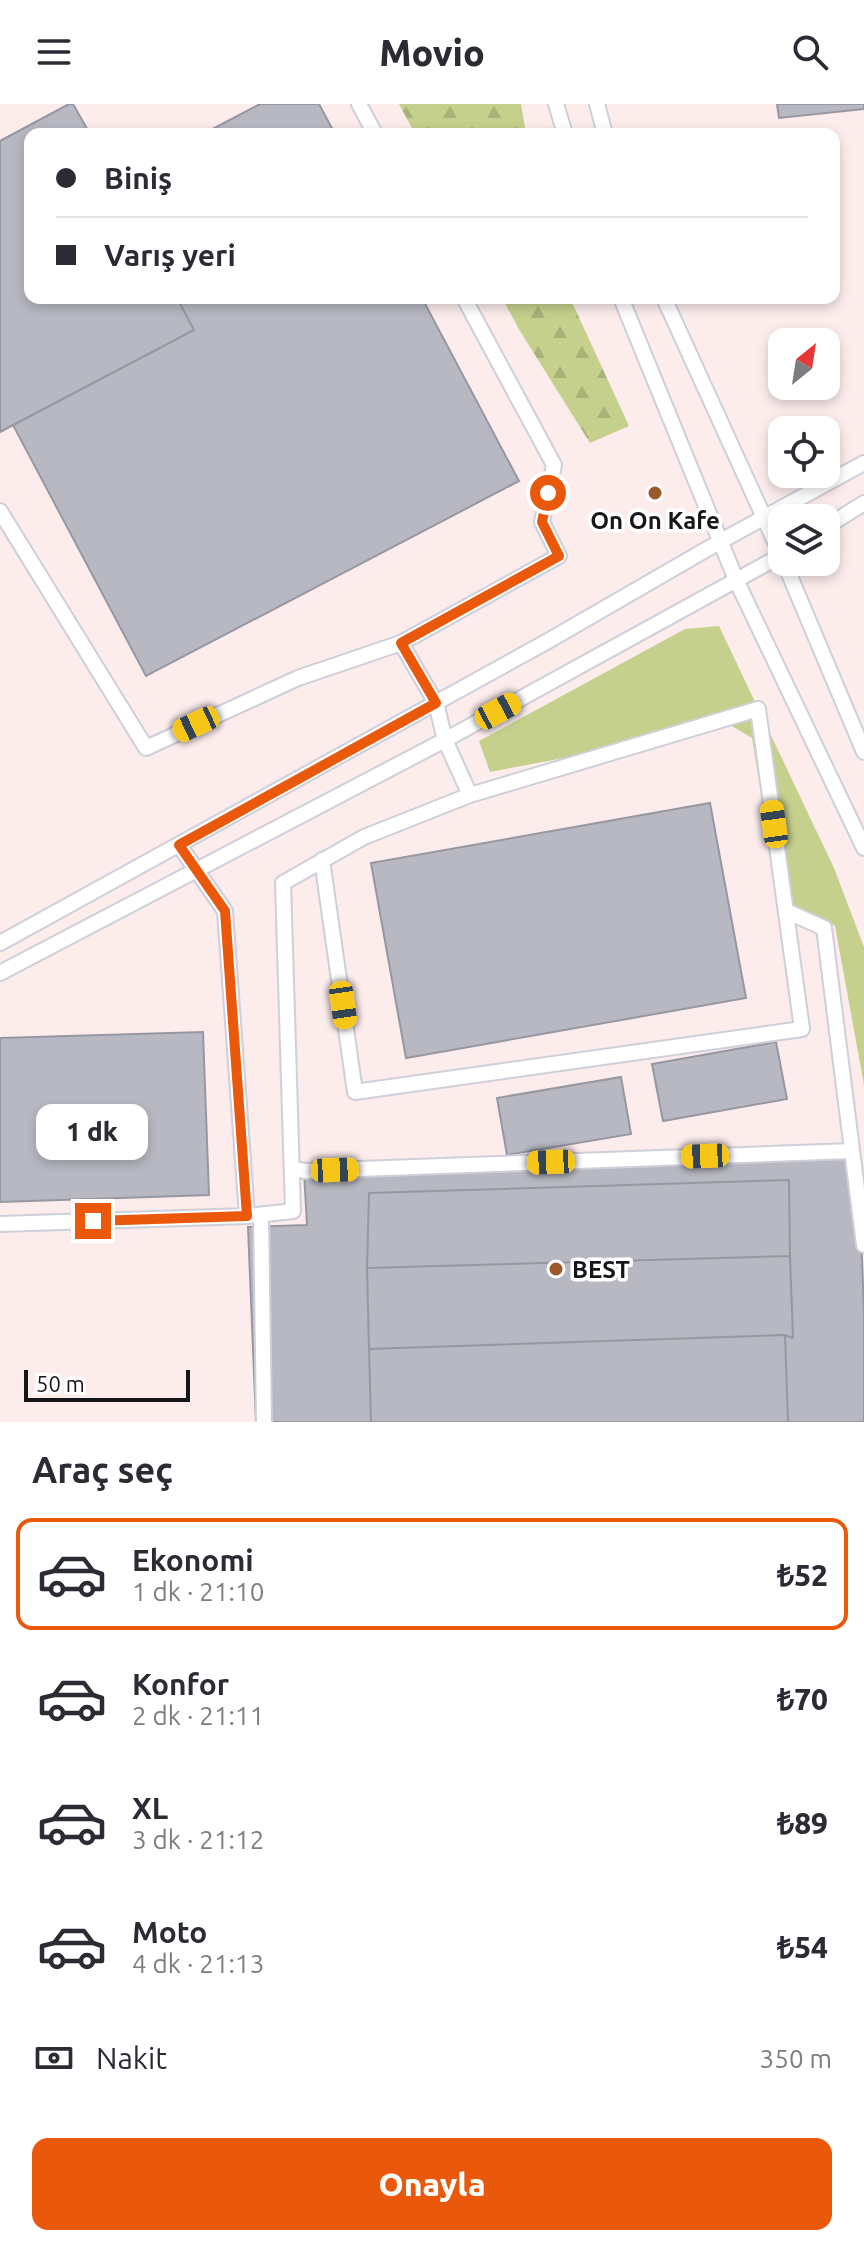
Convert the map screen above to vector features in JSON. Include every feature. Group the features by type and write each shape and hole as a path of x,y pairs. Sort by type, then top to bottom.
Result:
{"lane":[{"path":"359,104 372,128"},
{"path":"556,104 563,128"},
{"path":"597,104 603,128"},
{"path":"0,511 146,748 298,678 401,643 559,556 542,522 554,465 467,304"},
{"path":"623,304 737,582 864,848"},
{"path":"667,304 768,525"},
{"path":"0,943 864,463"},
{"path":"840,518 864,503"},
{"path":"0,973 445,740 768,565"},
{"path":"790,576 864,752"},
{"path":"401,643 436,703 445,740 470,795"},
{"path":"0,1224 293,1211 283,883 322,860 364,837 470,795 758,709 802,1029 355,1092 322,860"},
{"path":"179,845 225,911 254,1215 264,1422"},
{"path":"786,911 824,928 864,1245"},
{"path":"292,1168 304,1171 852,1151"}],"shaded area":[{"path":"0,104 864,104 864,1422 0,1422"}],"green space":[{"path":"399,104 521,104 525,128 412,128"},
{"path":"505,304 573,304 629,426 590,443"},
{"path":"719,626 834,868 864,947 864,1085 835,926 791,905 772,787 760,787 752,738 732,726 490,772 479,741 685,629"}],"building":[{"path":"73,104 87,128 24,128"},
{"path":"260,104 319,104 332,128 214,128"},
{"path":"777,104 864,104 864,109 779,118"},
{"path":"24,128 24,304 180,304 194,330 0,432 0,141"},
{"path":"180,304 425,304 519,481 146,676 13,425 194,330"},
{"path":"710,803 746,998 406,1058 371,863"},
{"path":"203,1032 209,1195 0,1202 0,1038"},
{"path":"776,1042 787,1099 663,1121 652,1064"},
{"path":"621,1077 631,1134 507,1155 497,1098"},
{"name":"BEST","path":"858,1151 864,1312 864,1422 256,1422 248,1227 307,1225 304,1171"},
{"path":"789,1180 790,1256 367,1268 369,1193"},
{"path":"790,1256 793,1338 785,1335 369,1349 367,1268"},
{"path":"785,1335 788,1422 371,1422 369,1349"}],"place":[{"name":"On On Kafe","path":"655,493"},
{"name":"BEST","path":"556,1269"}],"route":[{"path":"93,1221 247,1216 225,911 179,845 436,703 401,643 559,556 542,522 548,493"}]}
